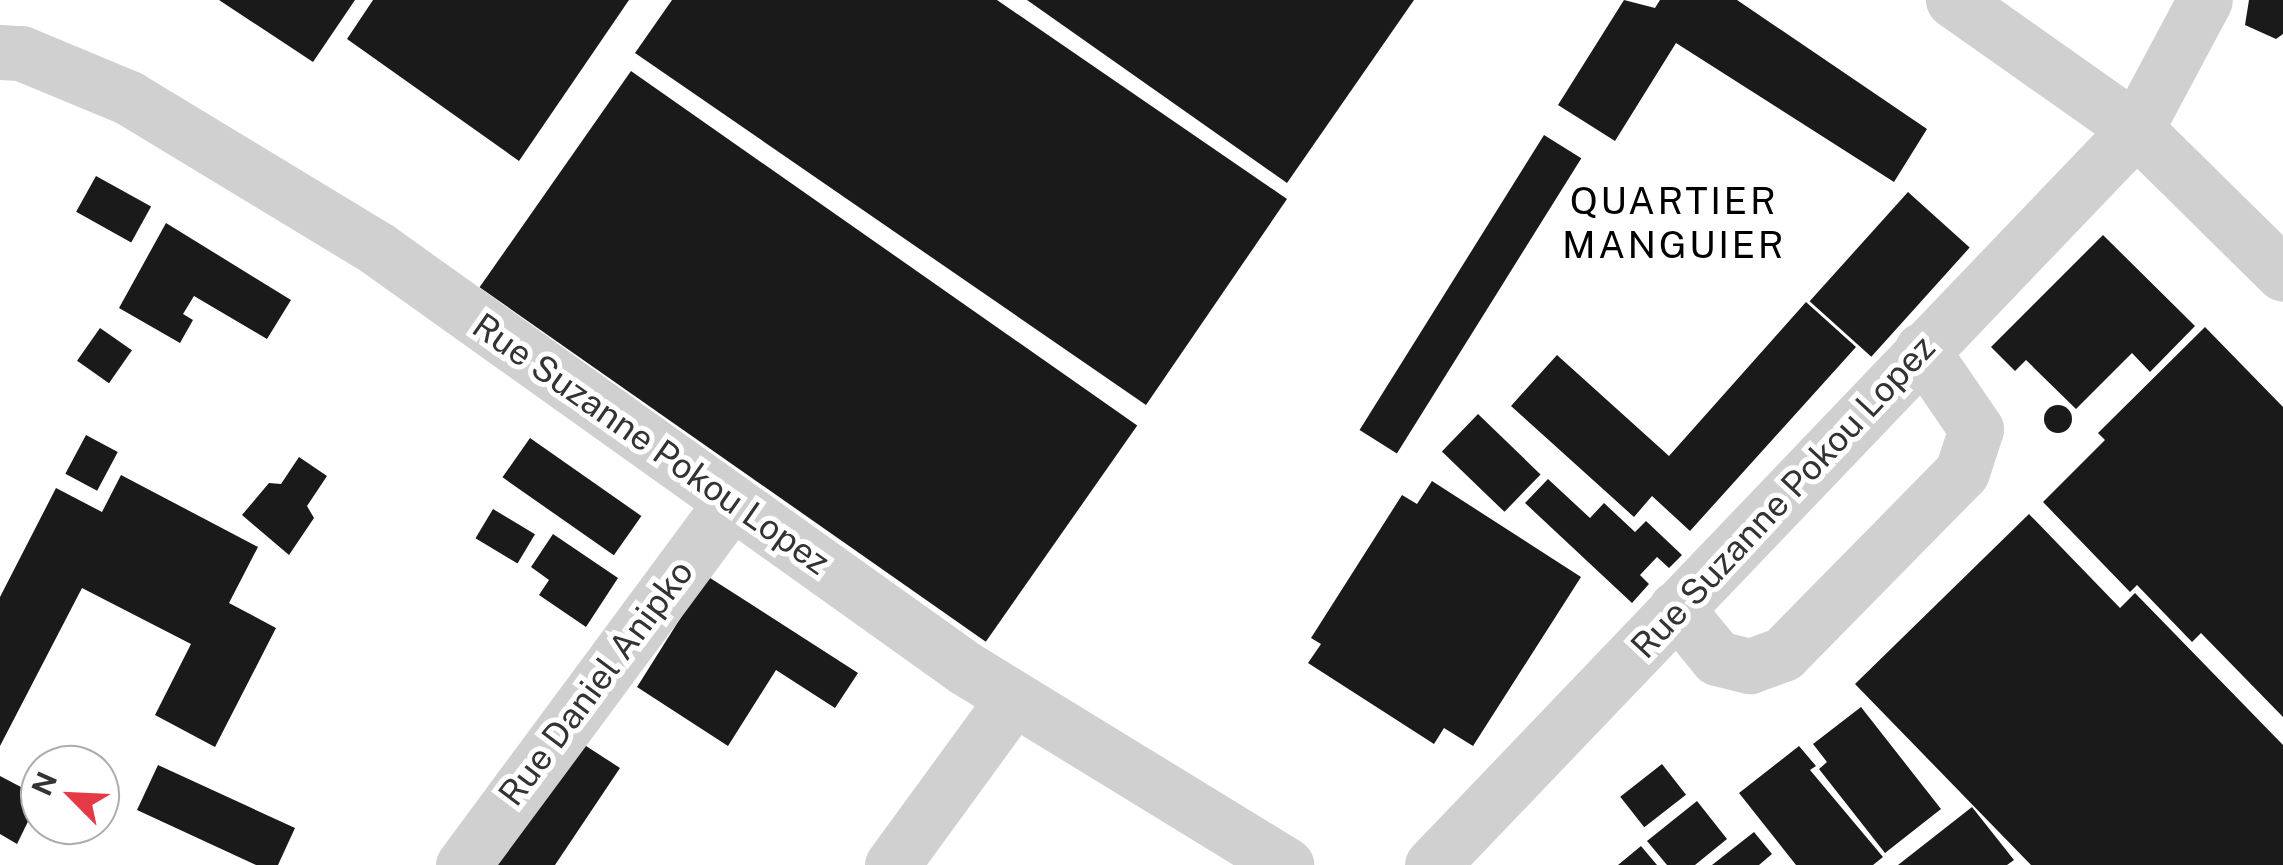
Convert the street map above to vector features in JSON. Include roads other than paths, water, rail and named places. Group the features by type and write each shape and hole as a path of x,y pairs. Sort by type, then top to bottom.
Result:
{"street":[{"path":"1953,0 2136,129 2283,274"},
{"name":"Rue Suzanne Pokou Lopez","path":"1432,865 2136,129 2205,0"},
{"name":"Rue Suzanne Pokou Lopez","path":"0,52 21,53 129,98 378,249 1012,698 1287,865"},
{"path":"1676,608 1717,658 1750,666 1783,654 1962,472 1976,429 1922,350"},
{"name":"Rue Daniel Anipko","path":"462,865 732,502"},
{"path":"892,865 1012,698"}],"district":[{"name":"QUARTIER MANGUIER","path":"1674,223"}]}
